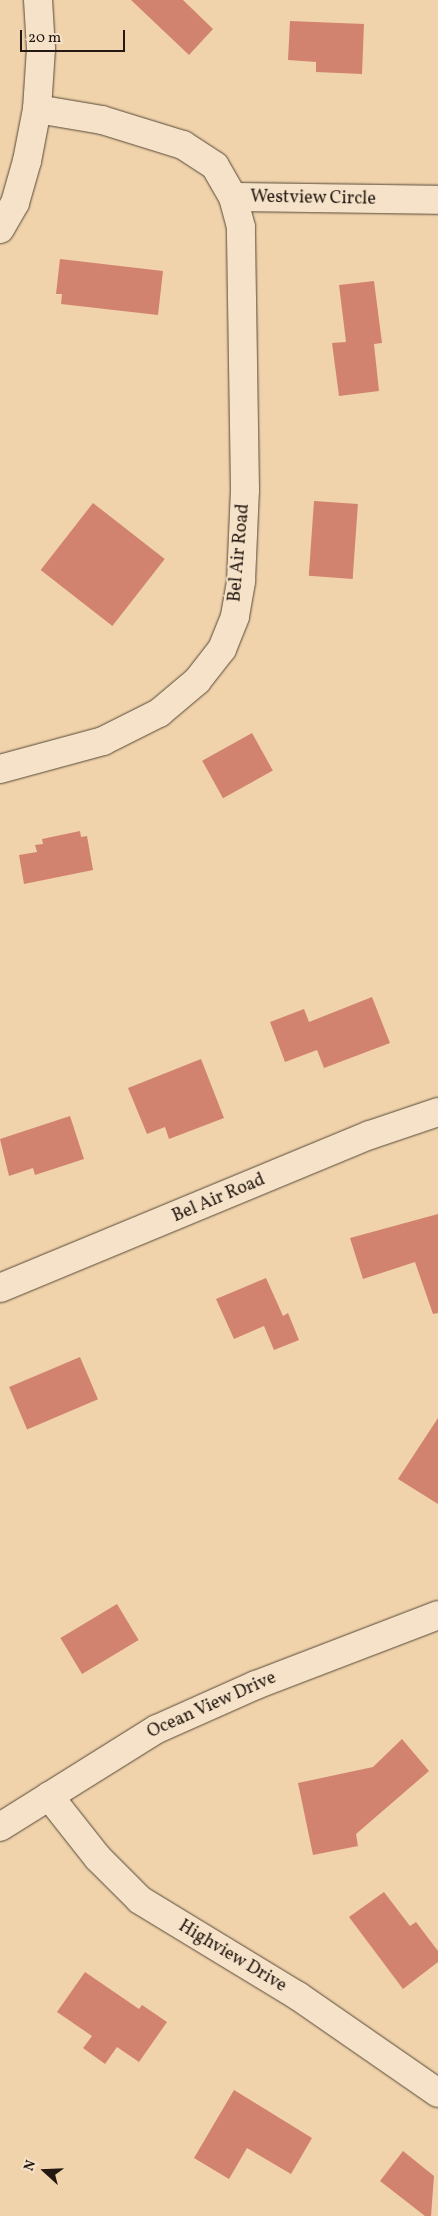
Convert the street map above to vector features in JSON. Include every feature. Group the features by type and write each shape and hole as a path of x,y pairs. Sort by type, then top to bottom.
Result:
{"street":[{"path":"0,229 15,203 27,162 37,109 41,49 38,0"},
{"name":"Westview Circle","path":"37,109 102,120 183,145 215,166 233,197 438,200"},
{"name":"Bel Air Road","path":"0,769 103,741 158,713 197,681 222,649 235,616 241,581 245,490 241,227 233,197"},
{"name":"Bel Air Road","path":"0,1288 370,1135 438,1112"},
{"name":"Ocean View Drive","path":"0,1827 157,1729 256,1685 438,1615"},
{"name":"Highview Drive","path":"49,1796 98,1858 140,1900 298,1996 438,2093"}],"building":[{"path":"131,0 183,0 213,29 189,55"},
{"path":"290,21 364,24 362,74 316,72 316,62 288,60"},
{"path":"60,259 163,271 158,315 61,304 62,294 56,294"},
{"path":"374,281 382,343 374,344 379,391 339,396 332,343 346,342 339,285"},
{"path":"314,501 358,504 353,579 309,576"},
{"path":"93,503 165,559 112,626 41,570"},
{"path":"252,733 273,771 223,798 202,761"},
{"path":"80,831 81,837 87,836 93,870 24,884 19,855 37,852 35,845 43,844 42,839"},
{"path":"372,997 390,1043 324,1068 317,1050 285,1062 270,1022 304,1009 309,1022"},
{"path":"201,1059 224,1118 169,1139 165,1127 147,1134 128,1088"},
{"path":"70,1116 84,1159 35,1175 33,1168 9,1176 0,1139"},
{"path":"438,1214 438,1313 433,1314 415,1262 363,1279 350,1238"},
{"path":"266,1278 283,1316 288,1313 299,1340 274,1350 264,1326 234,1339 216,1299"},
{"path":"80,1357 98,1399 27,1429 9,1387"},
{"path":"438,1418 438,1504 398,1479"},
{"path":"117,1604 139,1640 82,1674 60,1638"},
{"path":"402,1739 429,1771 356,1834 358,1846 313,1855 298,1783 373,1767"},
{"path":"384,1892 410,1926 416,1922 438,1951 438,1962 403,1989 349,1917"},
{"path":"85,1972 139,2009 142,2005 167,2022 139,2062 117,2047 105,2064 83,2048 92,2036 57,2012"},
{"path":"234,2090 312,2138 291,2174 247,2148 229,2179 194,2158"},
{"path":"403,2151 434,2176 431,2216 425,2216 380,2181"}]}
